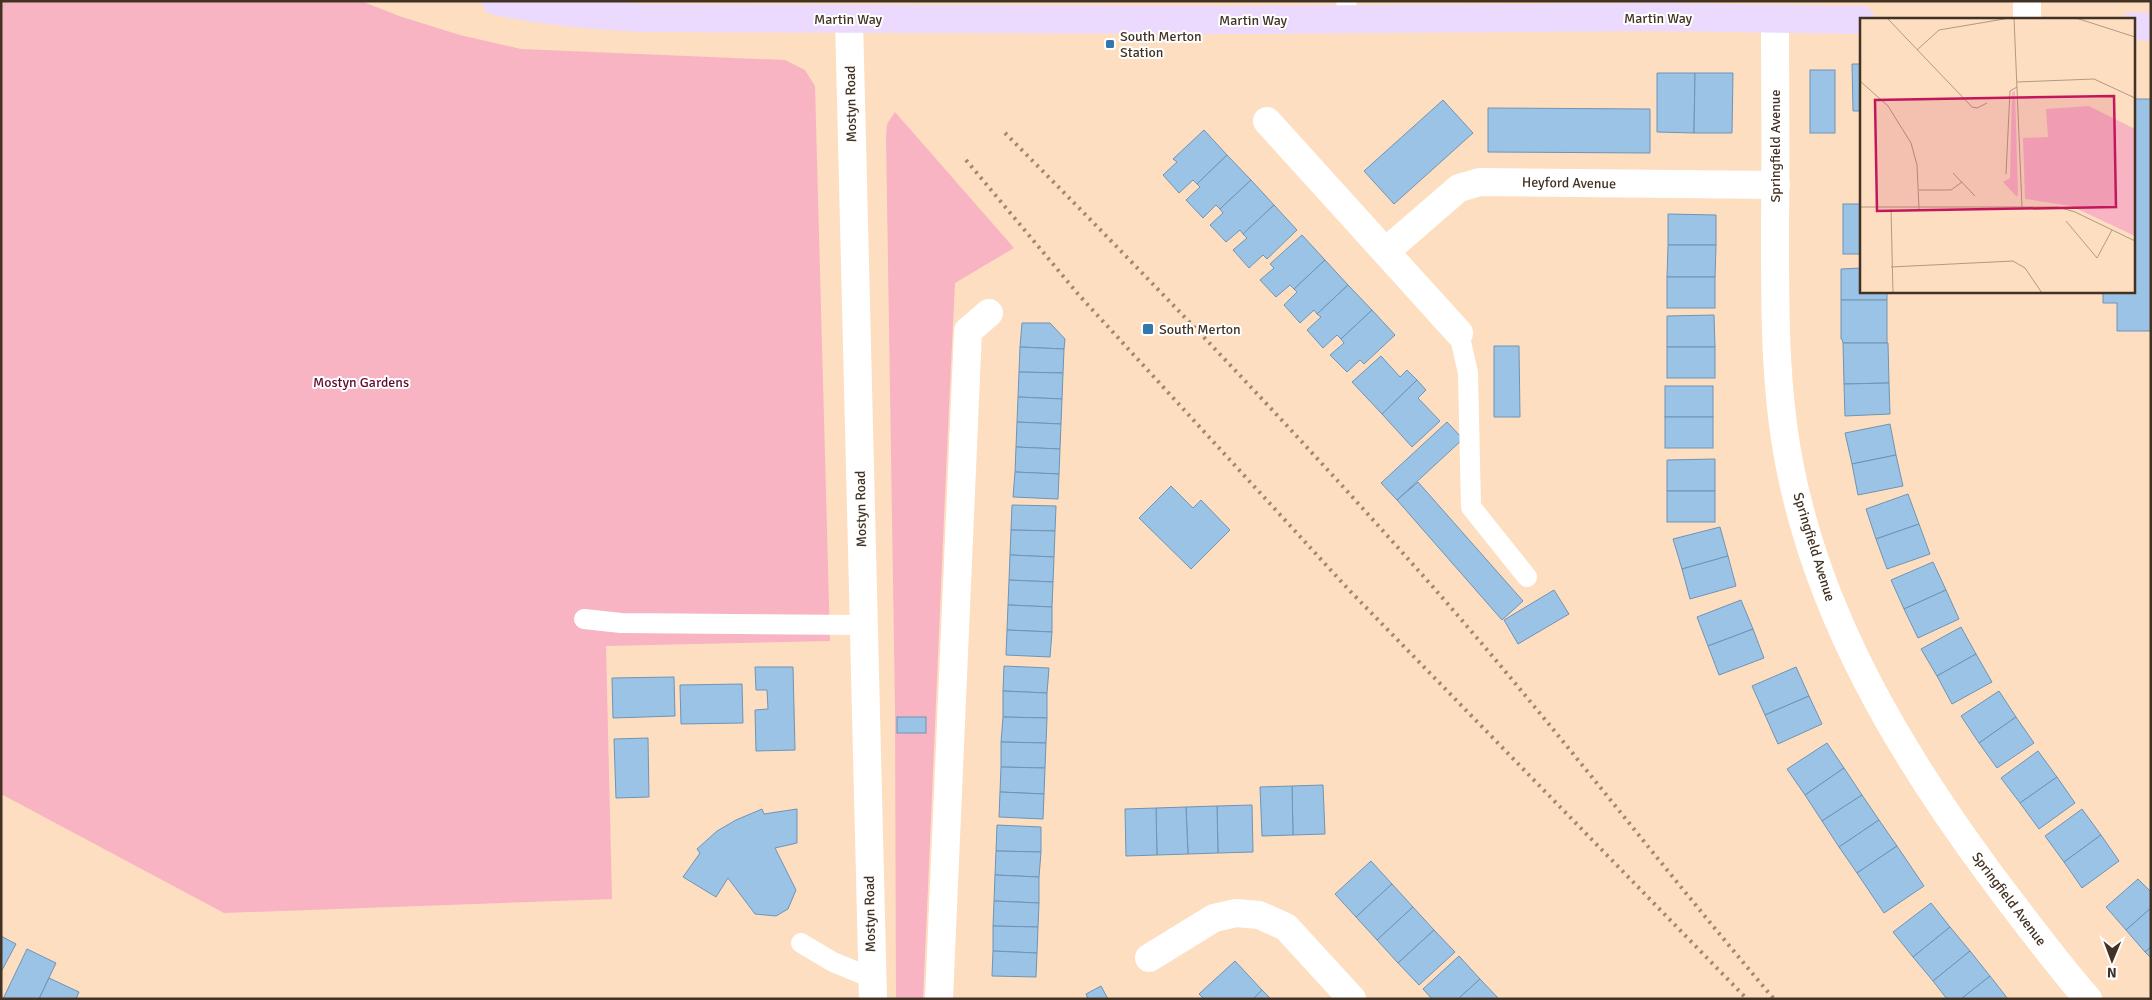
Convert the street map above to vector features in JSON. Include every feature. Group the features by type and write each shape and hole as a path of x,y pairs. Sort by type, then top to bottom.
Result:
{"main road":[{"name":"Martin Way","path":"496,1 525,8 642,18 849,19 1348,10 1860,20"},
{"path":"2134,26 2151,27"}],"street":[{"path":"2027,1 2027,18"},
{"name":"Mostyn Road","path":"849,19 872,989"},
{"name":"Springfield Avenue","path":"1775,19 1775,319 1782,416 1789,462 1800,512 1833,610 1880,705 1943,809 2016,910 2088,999"},
{"path":"1267,121 1459,333"},
{"name":"Heyford Avenue","path":"1386,251 1460,188 1480,182 1776,185"},
{"path":"939,999 968,331 989,313"},
{"path":"1149,958 1214,918 1236,913 1259,915 1286,927 1352,999"}],"lane":[{"path":"1459,333 1468,373 1471,507 1528,577"},
{"path":"584,619 621,622 863,624"},
{"path":"801,943 872,989"}],"green space":[{"name":"Mostyn Gardens","path":"1,1 361,1 402,17 460,35 521,49 785,60 805,70 815,86 830,641 606,646 612,899 224,913 1,794"},
{"path":"895,112 1014,248 955,283 923,999 896,999 895,708 886,136 887,124"}],"building":[{"path":"1852,64 1860,64 1860,111 1853,111"},
{"path":"1810,70 1835,70 1835,133 1810,133"},
{"path":"1657,73 1695,73 1694,133 1657,132"},
{"path":"1695,73 1733,73 1732,133 1694,133"},
{"path":"2134,99 2151,99 2151,331 2117,331 2117,303 2103,303 2103,292 2134,292"},
{"path":"1443,100 1473,133 1394,204 1364,171"},
{"path":"1488,108 1650,109 1650,153 1488,152"},
{"path":"1204,130 1227,155 1197,184 1193,180 1179,193 1163,175 1177,162 1173,159"},
{"path":"1227,155 1251,180 1220,209 1216,205 1203,218 1186,200 1200,187 1197,184"},
{"path":"1251,180 1274,205 1243,234 1240,230 1226,242 1210,225 1223,213 1220,209"},
{"path":"1843,204 1860,204 1860,254 1843,254"},
{"path":"1274,205 1297,230 1267,259 1263,255 1249,268 1233,250 1247,238 1243,234"},
{"path":"1668,214 1716,215 1716,245 1668,245"},
{"path":"1302,235 1325,260 1294,289 1290,285 1276,297 1260,280 1274,268 1270,264"},
{"path":"1668,245 1716,245 1715,277 1667,277"},
{"path":"1325,260 1348,285 1317,314 1314,310 1300,323 1284,305 1297,292 1294,289"},
{"path":"1860,268 1860,292 1887,292 1887,300 1841,300 1841,269"},
{"path":"1667,277 1715,277 1715,308 1667,308"},
{"path":"1348,285 1372,310 1341,339 1337,335 1323,348 1307,330 1321,317 1317,314"},
{"path":"1841,300 1887,300 1887,343 1843,343 1841,339"},
{"path":"1372,310 1395,335 1364,364 1360,360 1347,372 1330,355 1344,343 1341,339"},
{"path":"1714,315 1715,347 1667,347 1667,316"},
{"path":"1022,323 1050,323 1065,339 1064,349 1020,347"},
{"path":"1843,343 1888,343 1889,383 1844,384"},
{"path":"1494,346 1519,346 1520,417 1494,417"},
{"path":"1020,347 1064,349 1063,373 1019,372"},
{"path":"1667,347 1715,347 1715,378 1667,378"},
{"path":"1381,356 1400,377 1407,370 1417,380 1382,414 1352,382"},
{"path":"1019,372 1063,373 1062,399 1018,397"},
{"path":"1417,380 1426,390 1418,398 1440,421 1412,447 1382,414"},
{"path":"1889,383 1890,414 1845,416 1844,384"},
{"path":"1665,386 1713,386 1713,417 1665,417"},
{"path":"1018,397 1062,399 1061,424 1017,422"},
{"path":"1665,417 1713,417 1713,448 1665,448"},
{"path":"1017,422 1061,424 1060,449 1016,447"},
{"path":"1447,422 1463,439 1397,500 1381,483"},
{"path":"1890,424 1896,455 1852,464 1845,433"},
{"path":"1016,447 1060,449 1059,474 1015,472"},
{"path":"1896,455 1903,486 1858,495 1852,464"},
{"path":"1715,459 1715,491 1667,491 1667,460"},
{"path":"1015,472 1059,474 1058,499 1013,497"},
{"path":"1418,482 1523,601 1502,620 1397,500"},
{"path":"1171,486 1193,508 1201,500 1230,530 1191,569 1139,518"},
{"path":"1667,491 1715,491 1715,522 1667,522"},
{"path":"1908,494 1919,524 1876,539 1866,509"},
{"path":"1012,505 1056,506 1055,531 1011,530"},
{"path":"1919,524 1930,554 1887,569 1876,539"},
{"path":"1720,527 1728,556 1682,569 1673,539"},
{"path":"1011,530 1055,531 1054,557 1010,555"},
{"path":"1010,555 1054,557 1053,582 1009,580"},
{"path":"1728,556 1736,586 1690,599 1682,569"},
{"path":"1933,562 1946,590 1904,609 1891,580"},
{"path":"1009,580 1053,582 1052,607 1008,605"},
{"path":"1554,590 1569,614 1518,644 1504,620"},
{"path":"1946,590 1959,619 1918,638 1904,609"},
{"path":"1741,600 1753,629 1708,646 1697,617"},
{"path":"1008,605 1052,607 1052,632 1007,630"},
{"path":"1961,627 1976,654 1937,676 1921,649"},
{"path":"1753,629 1764,658 1719,675 1708,646"},
{"path":"1007,630 1052,632 1050,657 1006,655"},
{"path":"1976,654 1992,682 1952,704 1937,676"},
{"path":"1004,666 1049,668 1047,693 1003,691"},
{"path":"755,667 793,667 795,750 756,751 755,710 768,709 767,690 756,690"},
{"path":"1796,667 1809,696 1765,715 1752,686"},
{"path":"674,677 675,716 613,718 612,678"},
{"path":"742,684 743,723 681,724 680,685"},
{"path":"1003,691 1047,693 1047,718 1003,717"},
{"path":"1999,691 2016,717 1979,743 1961,716"},
{"path":"1809,696 1822,724 1778,744 1765,715"},
{"path":"897,717 926,717 926,733 897,733"},
{"path":"1003,717 1047,718 1046,743 1001,742"},
{"path":"2016,717 2034,743 1997,768 1979,743"},
{"path":"648,738 649,797 616,798 614,739"},
{"path":"1001,742 1046,743 1045,768 1001,767"},
{"path":"1827,743 1844,768 1805,795 1787,769"},
{"path":"2038,751 2057,777 2020,803 2001,778"},
{"path":"1001,767 1045,768 1044,794 1000,792"},
{"path":"1844,768 1862,795 1822,821 1805,795"},
{"path":"2057,777 2075,803 2039,829 2020,803"},
{"path":"1323,785 1325,834 1293,835 1292,786"},
{"path":"1292,786 1293,835 1262,836 1260,787"},
{"path":"1000,792 1044,794 1043,819 999,817"},
{"path":"1862,795 1879,820 1839,847 1822,821"},
{"path":"1252,805 1253,852 1218,853 1217,806"},
{"path":"1217,806 1218,853 1188,854 1186,807"},
{"path":"1186,807 1188,854 1157,855 1156,808"},
{"path":"1156,808 1157,855 1126,856 1125,809"},
{"path":"762,809 764,814 797,809 797,843 775,848 796,890 788,909 776,916 755,914 728,878 716,897 683,877 700,853 697,849 717,831 736,820"},
{"path":"2082,809 2101,835 2064,862 2045,836"},
{"path":"1879,820 1897,846 1857,873 1839,847"},
{"path":"997,825 1041,827 1041,852 996,851"},
{"path":"2101,835 2119,861 2082,888 2064,862"},
{"path":"1897,846 1924,886 1884,913 1857,873"},
{"path":"996,851 1041,852 1039,877 995,875"},
{"path":"1371,861 1392,884 1356,917 1335,894"},
{"path":"995,875 1039,877 1039,903 994,901"},
{"path":"2138,879 2151,892 2151,908 2126,930 2106,907"},
{"path":"1392,884 1413,907 1377,940 1356,917"},
{"path":"994,901 1039,903 1038,927 993,926"},
{"path":"1931,903 1950,927 1913,957 1893,932"},
{"path":"1413,907 1434,930 1398,963 1377,940"},
{"path":"2151,908 2151,947 2145,952 2126,930"},
{"path":"993,926 1038,927 1037,953 993,951"},
{"path":"1950,927 1970,951 1933,981 1913,957"},
{"path":"1434,930 1455,952 1419,985 1398,963"},
{"path":"1,936 16,944 1,972"},
{"path":"2151,947 2151,958 2145,952"},
{"path":"27,949 56,963 39,999 3,999"},
{"path":"993,951 1037,953 1036,977 992,976"},
{"path":"1970,951 1990,976 1961,999 1947,999 1933,981"},
{"path":"1459,956 1480,979 1458,999 1432,999 1423,989"},
{"path":"1235,961 1262,990 1253,999 1204,999 1199,994"},
{"path":"1990,976 2008,999 1961,999"},
{"path":"49,978 79,992 76,999 39,999"},
{"path":"1480,979 1499,999 1458,999"},
{"path":"1101,986 1108,999 1088,999 1086,994"},
{"path":"1262,990 1271,999 1253,999"}],"railway":[{"path":"1005,133 1214,348 1417,569 1553,729 1774,999"},
{"path":"966,160 1078,294 1349,590 1747,999"}],"place":[{"name":"South Merton Station","path":"1110,44"},
{"name":"South Merton","path":"1148,329"}]}
